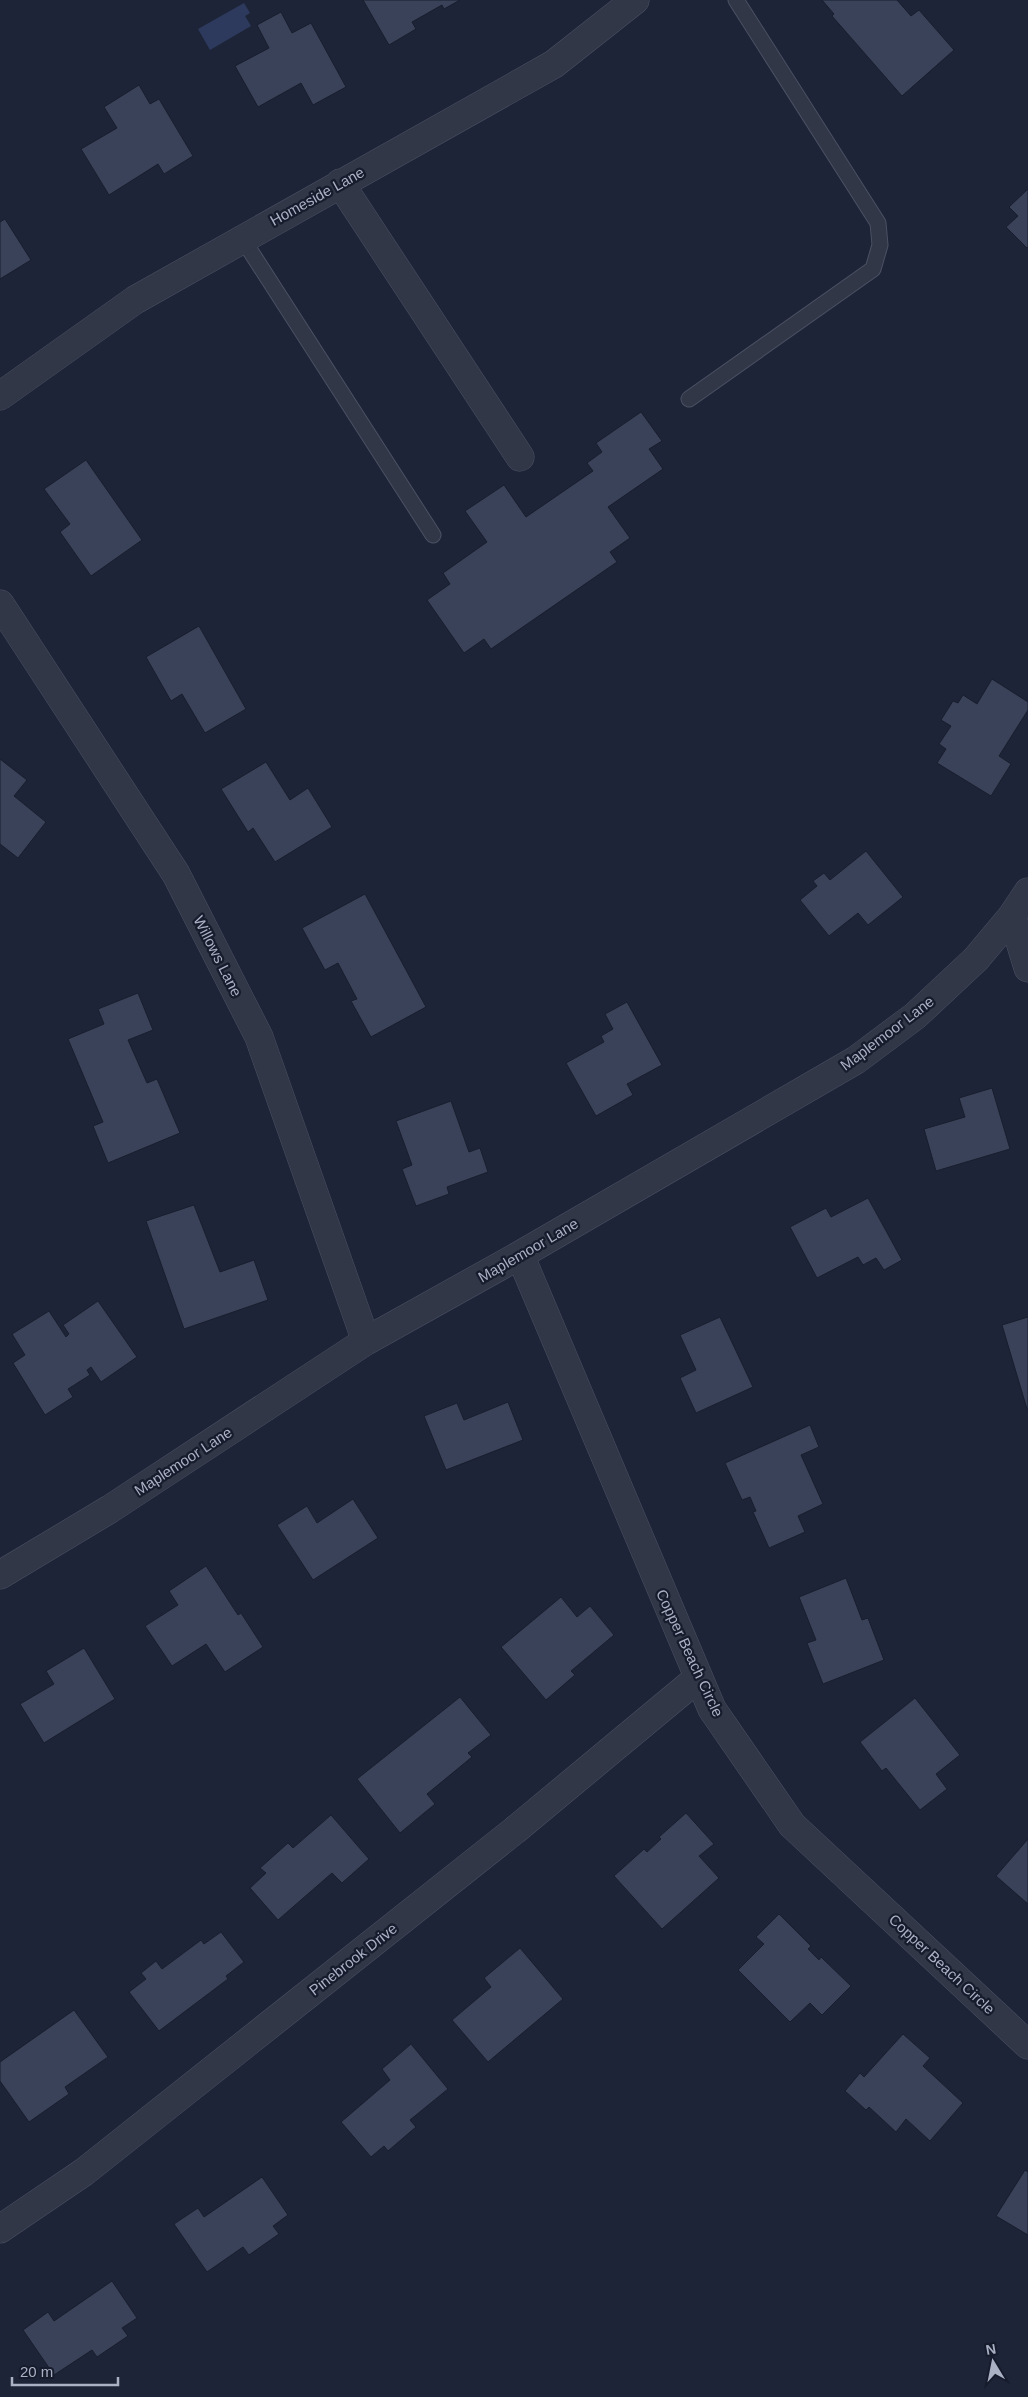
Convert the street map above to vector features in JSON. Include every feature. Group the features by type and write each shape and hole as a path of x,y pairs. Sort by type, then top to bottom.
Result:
{"street":[{"name":"Homeside Lane","path":"0,396 135,300 242,238 554,64 635,0"},
{"path":"340,183 520,457"},
{"name":"Willows Lane","path":"0,604 176,874 259,1037 366,1341"},
{"name":"Maplemoor Lane","path":"0,1575 110,1509 366,1341 520,1255 856,1060 914,1016 976,959 1012,916 1028,892"},
{"path":"1012,916 1028,968"},
{"name":"Copper Beach Circle","path":"520,1255 712,1709 792,1825 1028,2045"},
{"name":"Pinebrook Drive","path":"0,2229 107,2153 515,1830 698,1678"}],"lane":[{"path":"689,399 873,269 880,245 878,224 736,0"},
{"path":"242,238 433,535"}],"water":[{"path":"244,3 250,13 245,16 251,26 210,50 198,29"}],"building":[{"path":"363,0 460,0 444,9 442,5 412,22 416,29 389,45"},
{"path":"822,0 897,0 911,16 919,10 954,50 902,96 832,16 834,14"},
{"path":"281,12 292,33 311,23 346,87 313,105 301,83 258,107 235,66 269,48 257,25"},
{"path":"139,85 150,104 159,99 193,156 164,174 158,164 109,195 81,149 117,128 104,107"},
{"path":"1028,189 1027,248 1006,227 1018,216 1009,207"},
{"path":"5,219 31,260 0,279 0,222"},
{"path":"641,412 662,441 649,449 663,469 608,507 630,538 610,552 617,562 491,649 484,639 464,653 427,600 450,584 443,573 487,542 465,511 504,485 526,517 593,471 587,463 602,452 596,443"},
{"path":"86,460 142,540 91,576 60,532 70,524 44,489"},
{"path":"199,626 246,709 205,733 182,694 171,701 146,657"},
{"path":"992,679 1028,702 1028,710 999,756 1011,764 991,796 937,763 946,749 939,744 951,726 941,720 953,701 958,703 963,695 977,704"},
{"path":"0,759 27,780 14,796 46,822 18,858 0,844"},
{"path":"266,762 290,800 308,788 332,827 275,862 253,828 248,832 221,789"},
{"path":"866,851 903,897 868,925 858,913 829,936 800,900 817,886 813,881 824,873 830,880"},
{"path":"365,894 426,1007 371,1037 351,1001 357,999 338,963 325,970 302,928"},
{"path":"138,993 153,1030 128,1040 147,1083 157,1079 180,1133 108,1163 93,1126 103,1122 68,1039 104,1024 98,1009"},
{"path":"627,1002 662,1065 627,1084 633,1095 596,1116 566,1063 604,1042 601,1036 613,1029 605,1014"},
{"path":"992,1088 1010,1149 936,1171 924,1129 965,1117 959,1098"},
{"path":"451,1101 469,1152 480,1148 488,1172 447,1187 449,1194 416,1206 402,1169 412,1165 396,1121"},
{"path":"868,1198 902,1260 884,1270 876,1258 863,1265 858,1257 817,1278 790,1227 826,1208 831,1217"},
{"path":"194,1205 220,1272 254,1260 268,1300 184,1329 146,1221"},
{"path":"98,1301 137,1357 101,1382 91,1367 87,1370 90,1375 68,1389 73,1397 45,1415 13,1363 25,1355 12,1334 49,1311 66,1337 69,1334 63,1325"},
{"path":"720,1317 753,1387 696,1413 680,1378 696,1370 680,1335"},
{"path":"1028,1317 1028,1409 1027,1409 1002,1325"},
{"path":"508,1402 523,1440 446,1470 424,1416 457,1403 464,1420"},
{"path":"810,1425 819,1447 801,1455 823,1504 798,1516 805,1532 769,1548 753,1512 756,1511 750,1497 742,1500 725,1463"},
{"path":"353,1499 378,1538 313,1580 277,1525 307,1506 317,1523"},
{"path":"206,1566 238,1615 241,1613 263,1647 225,1672 206,1644 172,1666 145,1626 178,1605 169,1591"},
{"path":"846,1578 862,1620 868,1618 884,1660 823,1684 807,1643 816,1640 799,1597"},
{"path":"561,1597 577,1617 590,1606 614,1635 571,1671 575,1675 546,1700 501,1647"},
{"path":"84,1648 115,1699 44,1743 20,1704 54,1684 46,1671"},
{"path":"460,1697 491,1735 468,1753 472,1757 427,1794 435,1804 400,1833 357,1779"},
{"path":"915,1698 960,1755 936,1774 947,1789 920,1810 886,1768 882,1771 860,1742"},
{"path":"686,1813 714,1844 699,1856 719,1878 662,1929 614,1876 644,1849 647,1852 661,1839 659,1837"},
{"path":"331,1815 369,1859 342,1883 332,1873 278,1920 250,1888 266,1873 260,1868 288,1843 293,1848"},
{"path":"1028,1839 1028,1904 996,1876"},
{"path":"779,1914 811,1946 808,1949 819,1960 821,1957 851,1986 822,2015 810,2003 790,2022 738,1970 764,1944 756,1937"},
{"path":"221,1932 244,1962 226,1976 228,1979 159,2031 129,1992 146,1979 141,1973 156,1961 162,1969 201,1940 204,1944"},
{"path":"520,1948 563,1999 488,2062 452,2020 491,1987 484,1978"},
{"path":"74,2010 108,2057 65,2087 69,2094 29,2122 0,2081 0,2062"},
{"path":"903,2034 930,2058 923,2066 963,2103 930,2141 906,2119 896,2132 869,2107 866,2110 845,2091 860,2073 864,2077"},
{"path":"411,2044 448,2089 410,2120 416,2127 388,2151 384,2146 371,2157 341,2122 390,2080 382,2069"},
{"path":"1025,2170 1028,2172 1028,2235 996,2216"},
{"path":"262,2177 288,2215 273,2226 279,2234 249,2255 243,2247 207,2272 174,2224 198,2208 204,2217"},
{"path":"112,2281 137,2318 122,2328 128,2336 97,2357 92,2350 54,2375 23,2330 48,2312 54,2321"}]}
